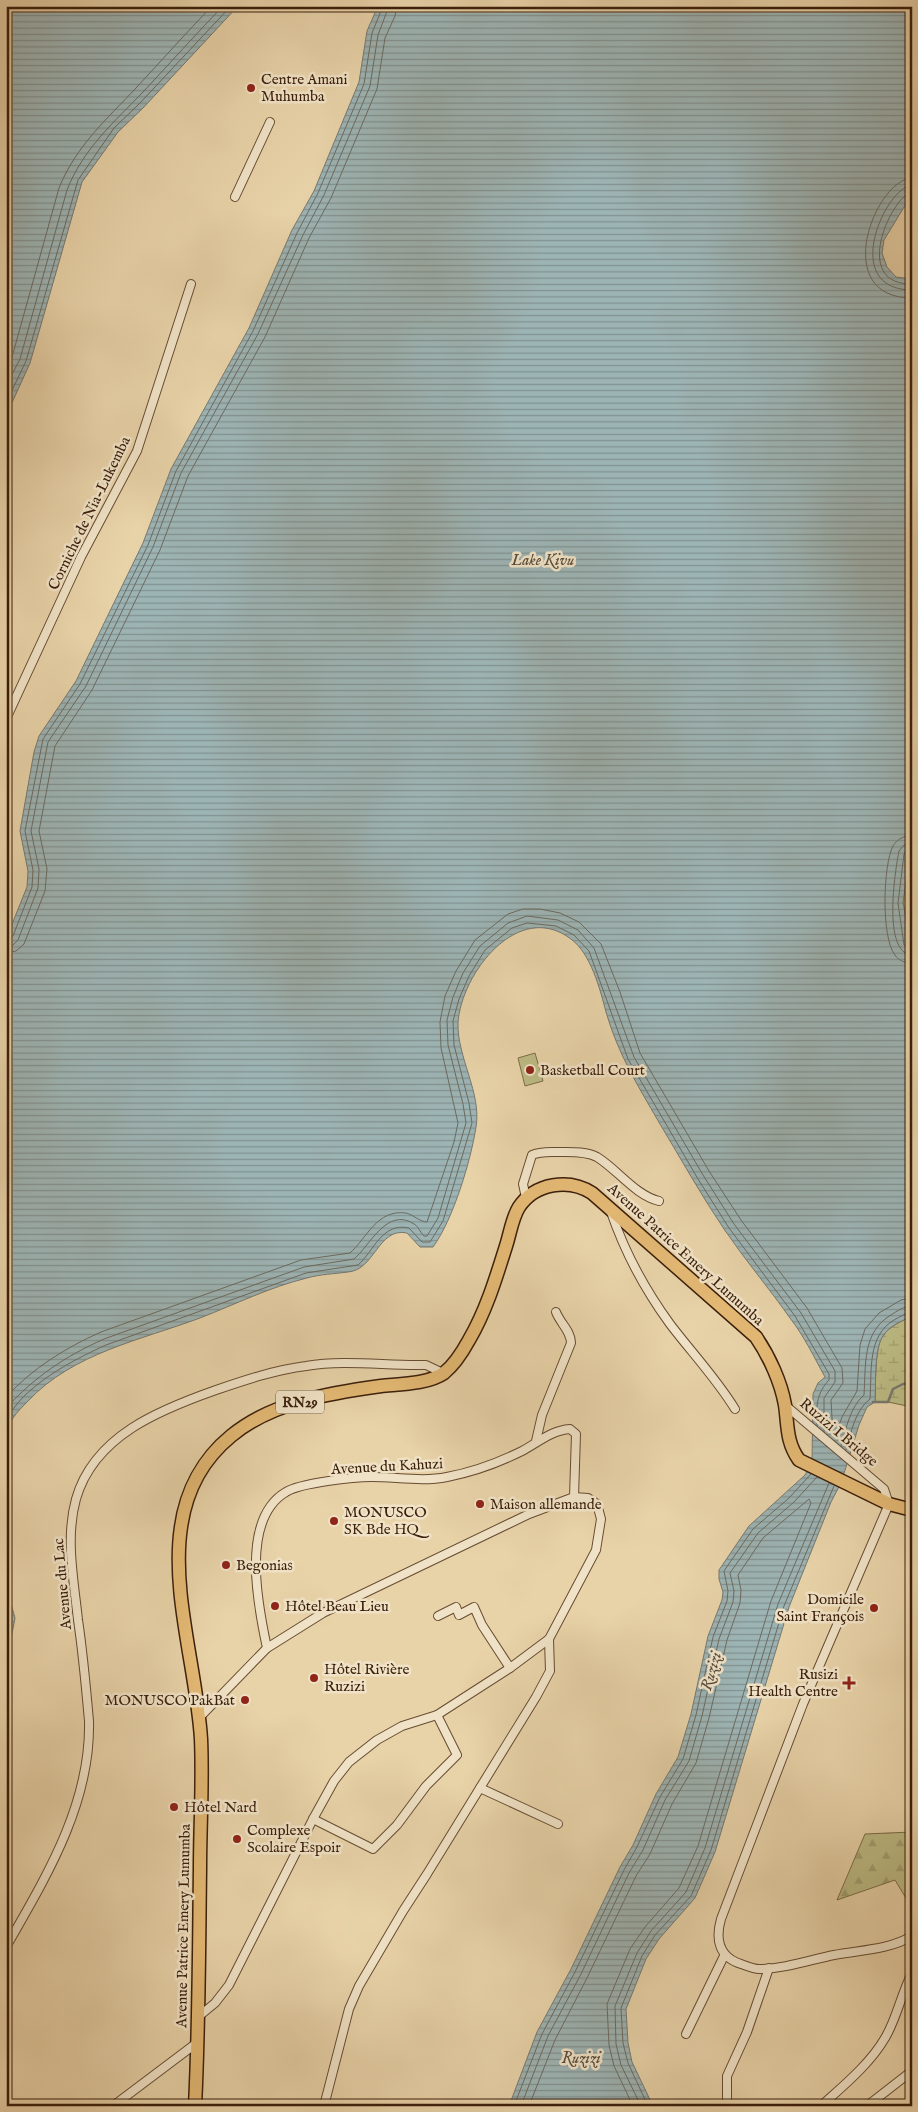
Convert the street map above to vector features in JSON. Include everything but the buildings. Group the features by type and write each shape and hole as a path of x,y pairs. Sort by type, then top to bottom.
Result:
{"main road":[{"name":"Avenue Patrice Emery Lumumba","path":"526,1198 545,1187 570,1185 583,1187 610,1207 756,1337 765,1350 785,1405 790,1446 799,1460 889,1504"},
{"path":"443,1373 458,1356 476,1327 492,1288 517,1210 526,1198"},
{"name":"Avenue Patrice Emery Lumumba","path":"195,2106 198,2042 201,1740 188,1651 179,1554 184,1504 200,1471 216,1449 232,1434 251,1421 272,1412 333,1394 415,1382 443,1373"},
{"path":"889,1504 912,1510"}],"street":[{"path":"235,197 270,122"},
{"name":"Corniche de Nia-Lukemba","path":"6,719 81,557 138,450 190,284"},
{"path":"526,1198 523,1184 532,1155 537,1152 561,1152 582,1153 596,1157 647,1197 660,1202"},
{"path":"610,1207 618,1231 647,1287 670,1323 720,1385 735,1409"},
{"path":"536,1441 542,1415 571,1343 571,1336 559,1321 556,1312"},
{"name":"Avenue du Lac","path":"6,1947 75,1812 87,1748 89,1721 70,1552 75,1500 84,1478 93,1463 131,1427 162,1411 262,1375 308,1365 332,1364 426,1365 443,1373"},
{"name":"Ruzizi I Bridge","path":"785,1405 875,1480 888,1494 889,1504"},
{"name":"Avenue du Kahuzi","path":"267,1648 258,1602 255,1553 262,1522 274,1503 286,1492 300,1487 370,1477 437,1479 454,1476 495,1464 524,1450 536,1441 566,1429 572,1429 576,1434 574,1497"},
{"path":"198,2017 215,2003 229,1985 334,1781 359,1754 402,1726 437,1715 510,1668 549,1639 596,1550 601,1519 597,1504 588,1498 574,1497 529,1514 323,1614 267,1648 199,1718"},
{"path":"686,2034 724,1956 718,1936 721,1919 803,1704 889,1504"},
{"path":"438,1616 456,1606 459,1615 474,1607 482,1626 510,1668"},
{"path":"324,2106 343,2030 359,1986 550,1671 549,1639"},
{"path":"313,1819 373,1849 397,1825 426,1786 456,1755 437,1715"},
{"path":"480,1788 558,1824"},
{"path":"724,1956 735,1962 757,1969 769,1968 878,1948 898,1943 912,1936"},
{"path":"727,2106 727,2076 747,2032 769,1968"},
{"path":"821,2106 876,2052 885,2039 895,2019 911,1976"},
{"path":"113,2106 198,2042"},
{"path":"867,2106 912,2071"}],"green space":[{"path":"911,844 912,846 912,954 903,902"},
{"name":"Basketball Court","path":"535,1053 543,1081 525,1086 518,1058"},
{"path":"912,1316 912,1407 888,1402 875,1402 877,1358 880,1342 889,1329"},
{"path":"912,1832 912,1908 895,1880 837,1900 865,1834"}],"water":[{"path":"6,6 238,6 143,108 118,132 82,182 30,363 6,416"},
{"name":"Lake Kivu","path":"378,6 912,6 912,194 884,240 882,253 887,267 896,277 912,279 912,841 903,902 912,954 912,1316 889,1329 880,1342 877,1358 875,1402 867,1407 859,1425 841,1483 831,1502 789,1607 715,1852 695,1898 659,1939 646,1959 626,2009 628,2043 632,2062 653,2106 509,2106 537,2032 571,1969 620,1867 633,1845 656,1794 678,1757 691,1714 708,1636 722,1600 723,1592 719,1579 719,1570 749,1526 805,1475 812,1463 813,1394 818,1383 825,1377 795,1325 740,1252 691,1177 629,1070 616,1042 594,973 578,946 571,939 551,929 531,928 513,935 496,948 481,964 469,984 458,1023 461,1049 476,1102 476,1127 470,1156 454,1206 433,1247 420,1247 407,1233 397,1233 389,1236 365,1264 357,1270 312,1277 280,1286 200,1318 132,1341 87,1359 46,1385 18,1411 10,1426 6,1451 6,939 27,887 28,871 20,831 34,752 39,736 76,681 143,543 171,469 249,328 292,230 314,191 359,82 367,31"},
{"path":"6,1586 15,1618 6,1665"}],"waterway":[{"path":"873,1402 888,1402 893,1389 903,1384 912,1383"}],"place":[{"name":"Centre Amani Muhumba","path":"251,88"},
{"name":"Basketball Court","path":"530,1070"},
{"name":"Maison allemande","path":"480,1504"},
{"name":"MONUSCO SK Bde HQ","path":"334,1521"},
{"name":"Begonias","path":"226,1565"},
{"name":"Hôtel Beau Lieu","path":"275,1606"},
{"name":"Domicile Saint François","path":"874,1608"},
{"name":"Hôtel Rivière Ruzizi","path":"314,1678"},
{"name":"Rusizi Health Centre","path":"849,1683"},
{"name":"MONUSCO PakBat","path":"245,1700"},
{"name":"Hôtel Nard","path":"174,1807"},
{"name":"Complexe Scolaire Espoir","path":"237,1839"}],"water label":[{"name":"Ruzizi","path":"710,1671"},
{"name":"Ruzizi","path":"581,2057"}]}
